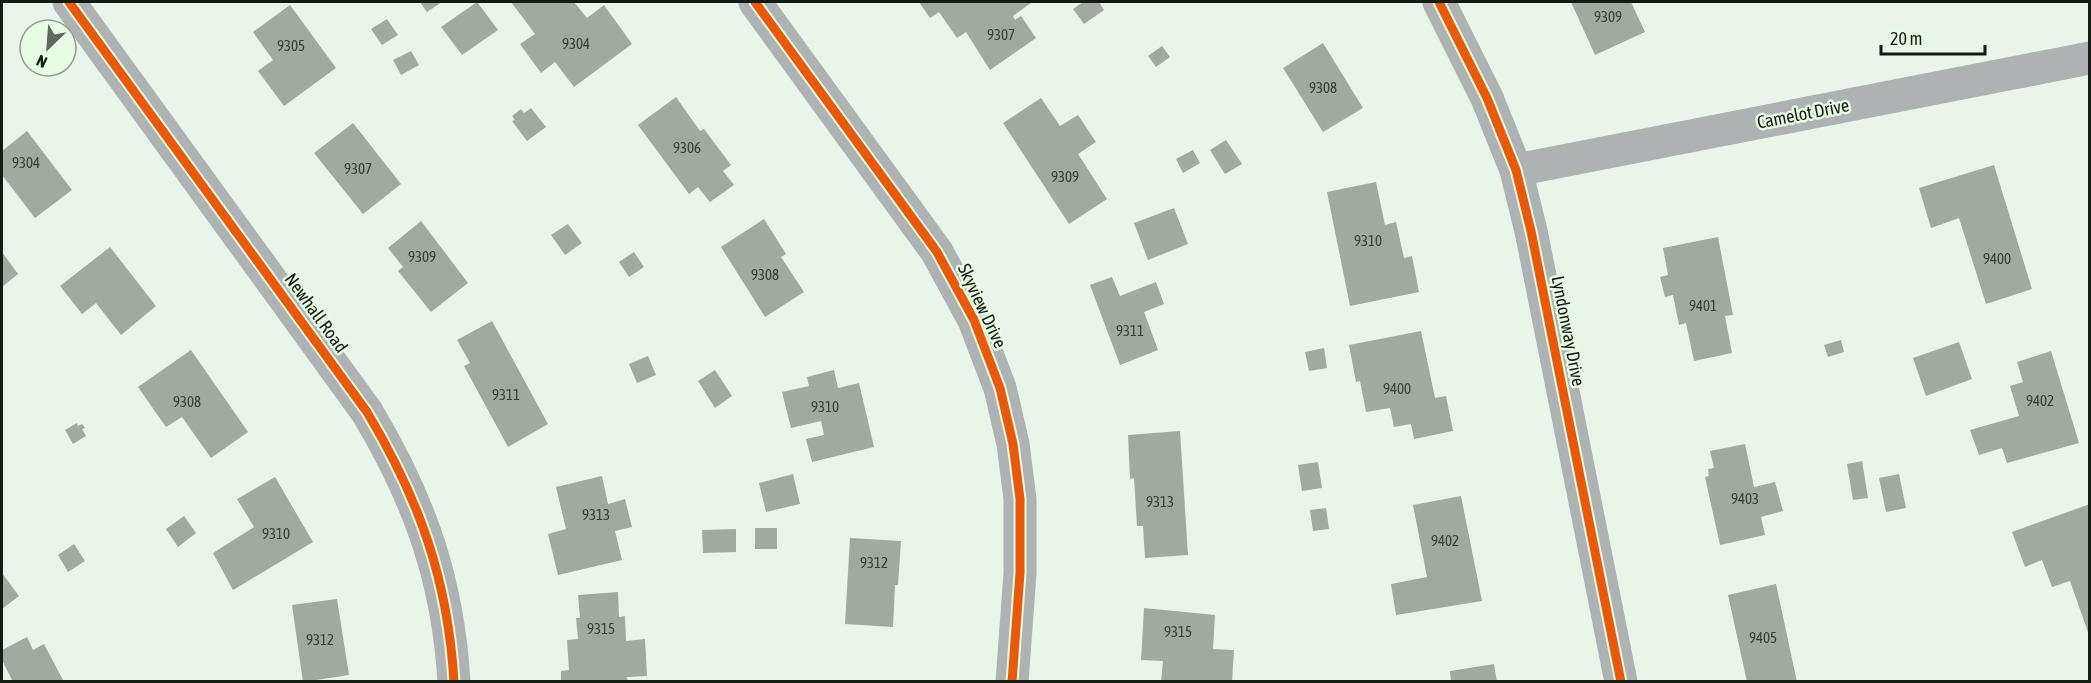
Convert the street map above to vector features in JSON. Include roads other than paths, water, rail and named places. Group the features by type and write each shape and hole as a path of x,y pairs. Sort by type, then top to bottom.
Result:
{"street":[{"name":"Newhall Road","path":"69,2 367,412 390,449 416,505 438,568 445,601 454,681"},
{"name":"Skyview Drive","path":"755,2 937,252 974,320 996,378 1013,444 1020,499 1020,573 1012,681"},
{"name":"Lyndonway Drive","path":"1439,2 1487,98 1516,170 1531,231 1620,681"},
{"name":"Camelot Drive","path":"1516,170 2090,58"}]}
